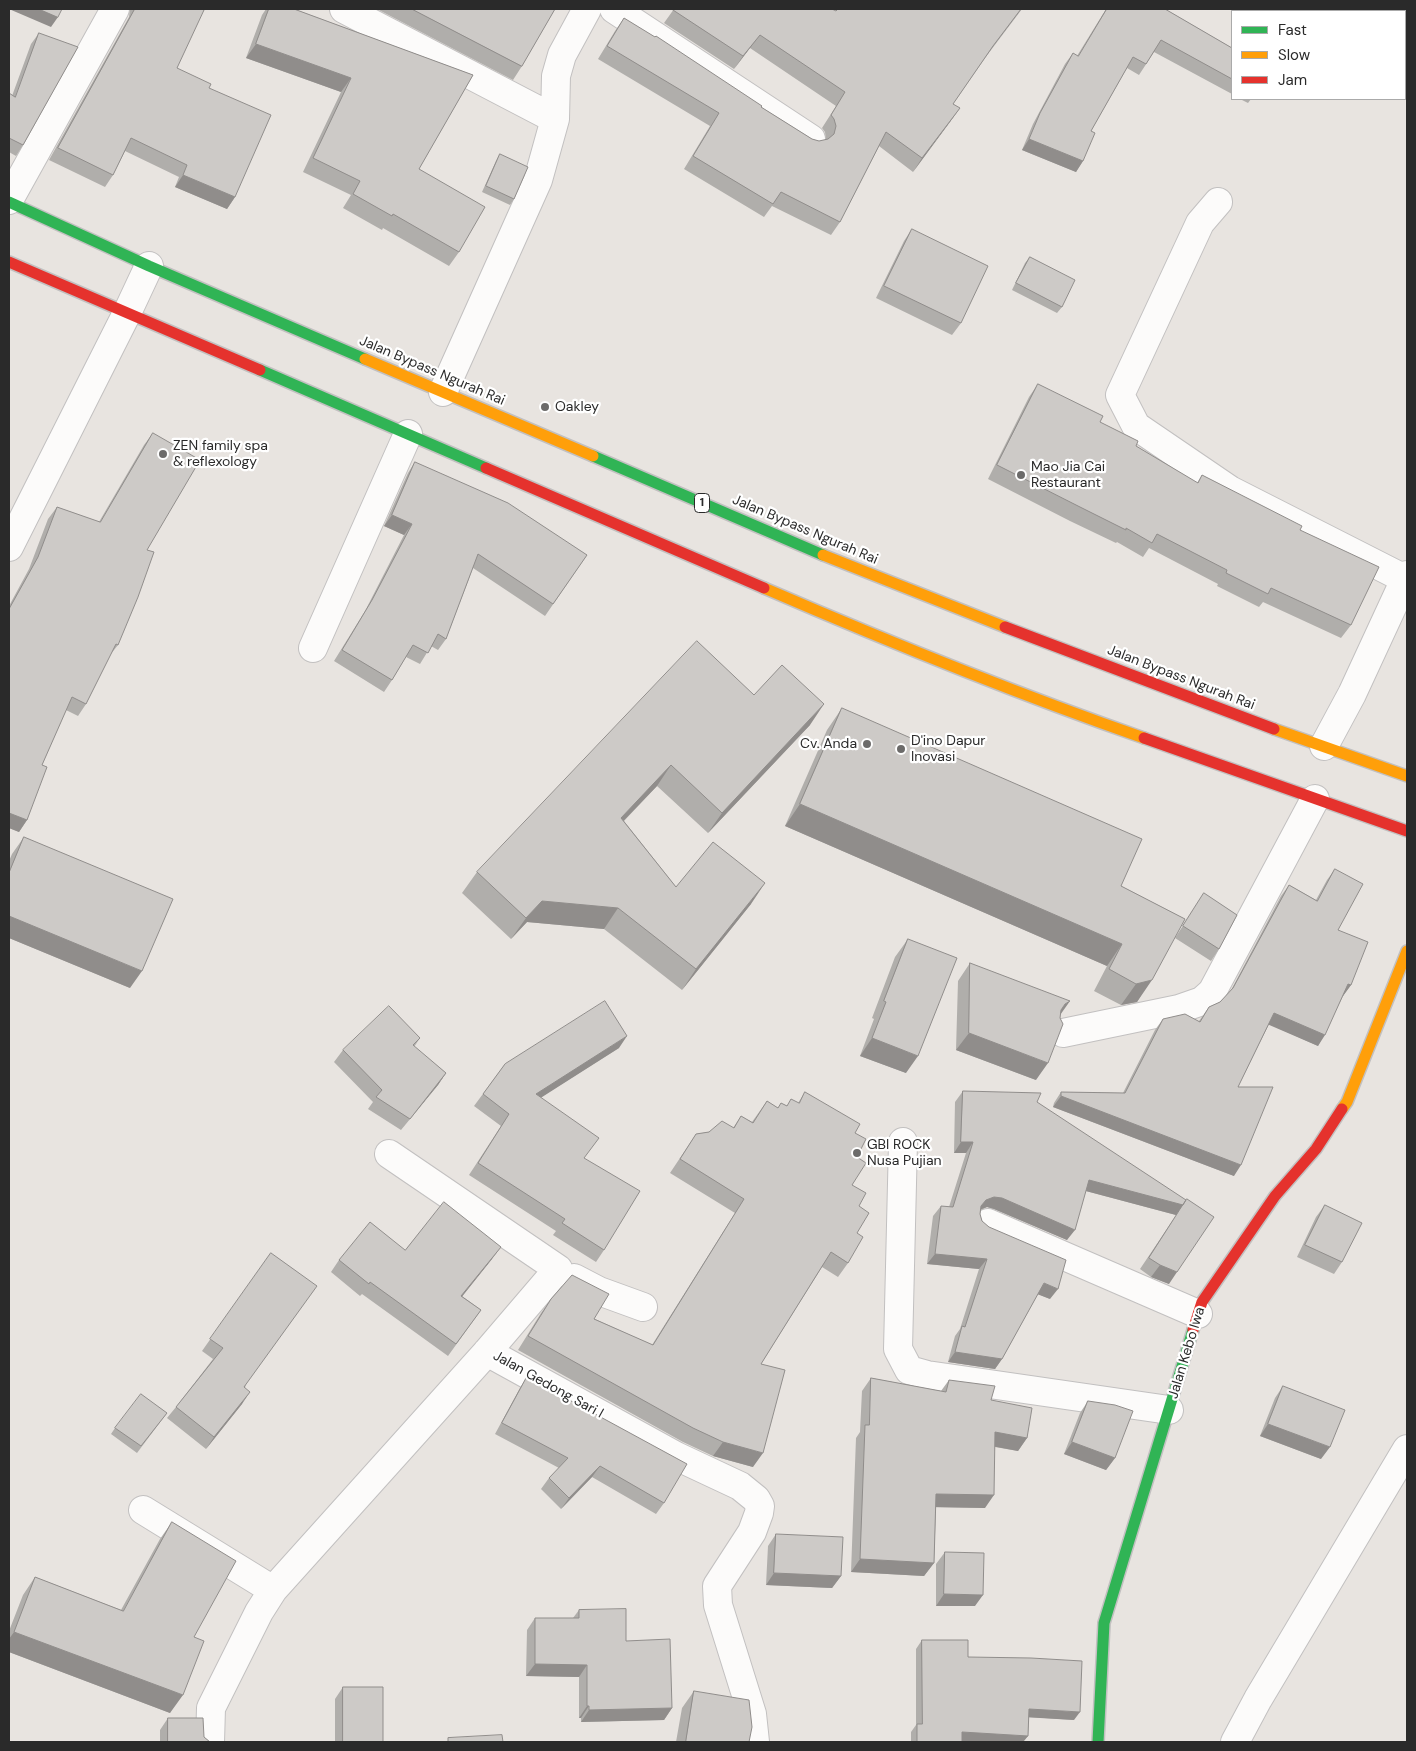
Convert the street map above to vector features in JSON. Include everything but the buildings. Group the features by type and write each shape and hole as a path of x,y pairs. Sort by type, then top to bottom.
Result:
{"main road":[{"name":"Jalan Bypass Ngurah Rai","path":"9,201 149,266 849,566 1230,714 1407,776"},
{"path":"9,262 878,637 1061,709 1407,831"},
{"name":"Jalan Kebo Iwa","path":"1098,1742 1104,1624 1202,1302 1275,1196 1316,1149 1347,1102 1407,952"}],"street":[{"path":"9,201 114,9"},
{"path":"344,9 555,119"},
{"path":"443,392 538,180 555,119 556,76 562,55 587,9"},
{"path":"625,12 811,139"},
{"path":"1218,202 1200,223 1120,395 1136,426 1230,490 1406,577 1352,694 1324,746"},
{"path":"9,547 128,313 149,266"},
{"path":"313,648 408,434"},
{"path":"1063,1033 1179,1009 1202,1001 1212,992 1315,799"},
{"path":"903,1142 898,1348 909,1370 927,1375 1169,1410"},
{"path":"390,1154 558,1270 599,1291 643,1307"},
{"path":"988,1223 1198,1314"},
{"path":"488,1352 558,1270"},
{"name":"Jalan Gedong Sari I","path":"210,1742 211,1708 259,1612 273,1590 488,1352 676,1456 740,1486 756,1499 760,1506 752,1532 717,1586 718,1605 752,1714 755,1742"},
{"path":"1235,1742 1258,1699 1407,1449"},
{"path":"143,1510 273,1590"}],"traffic: fast":[{"path":"9,202 149,266 365,359"},
{"path":"260,370 486,468"},
{"path":"593,456 823,555"},
{"path":"1098,1742 1104,1623 1193,1330"}],"traffic: slow":[{"path":"365,359 593,456"},
{"path":"823,555 1005,627"},
{"path":"764,588 952,666 1144,738"},
{"path":"1274,729 1407,776"},
{"path":"1342,1109 1347,1102 1407,951"}],"traffic: jam":[{"path":"9,262 260,370"},
{"path":"486,468 764,588"},
{"path":"1005,627 1274,729"},
{"path":"1144,738 1407,831"},
{"path":"1193,1330 1202,1302 1275,1196 1316,1149 1342,1109"}],"place":[{"name":"Oakley","path":"545,407"},
{"name":"ZEN family spa & reflexology","path":"163,454"},
{"name":"Mao Jia Cai Restaurant","path":"1021,475"},
{"name":"Cv. Anda","path":"867,744"},
{"name":"D'ino Dapur Inovasi","path":"901,749"},
{"name":"GBI ROCK Nusa Pujian","path":"857,1153"}]}
